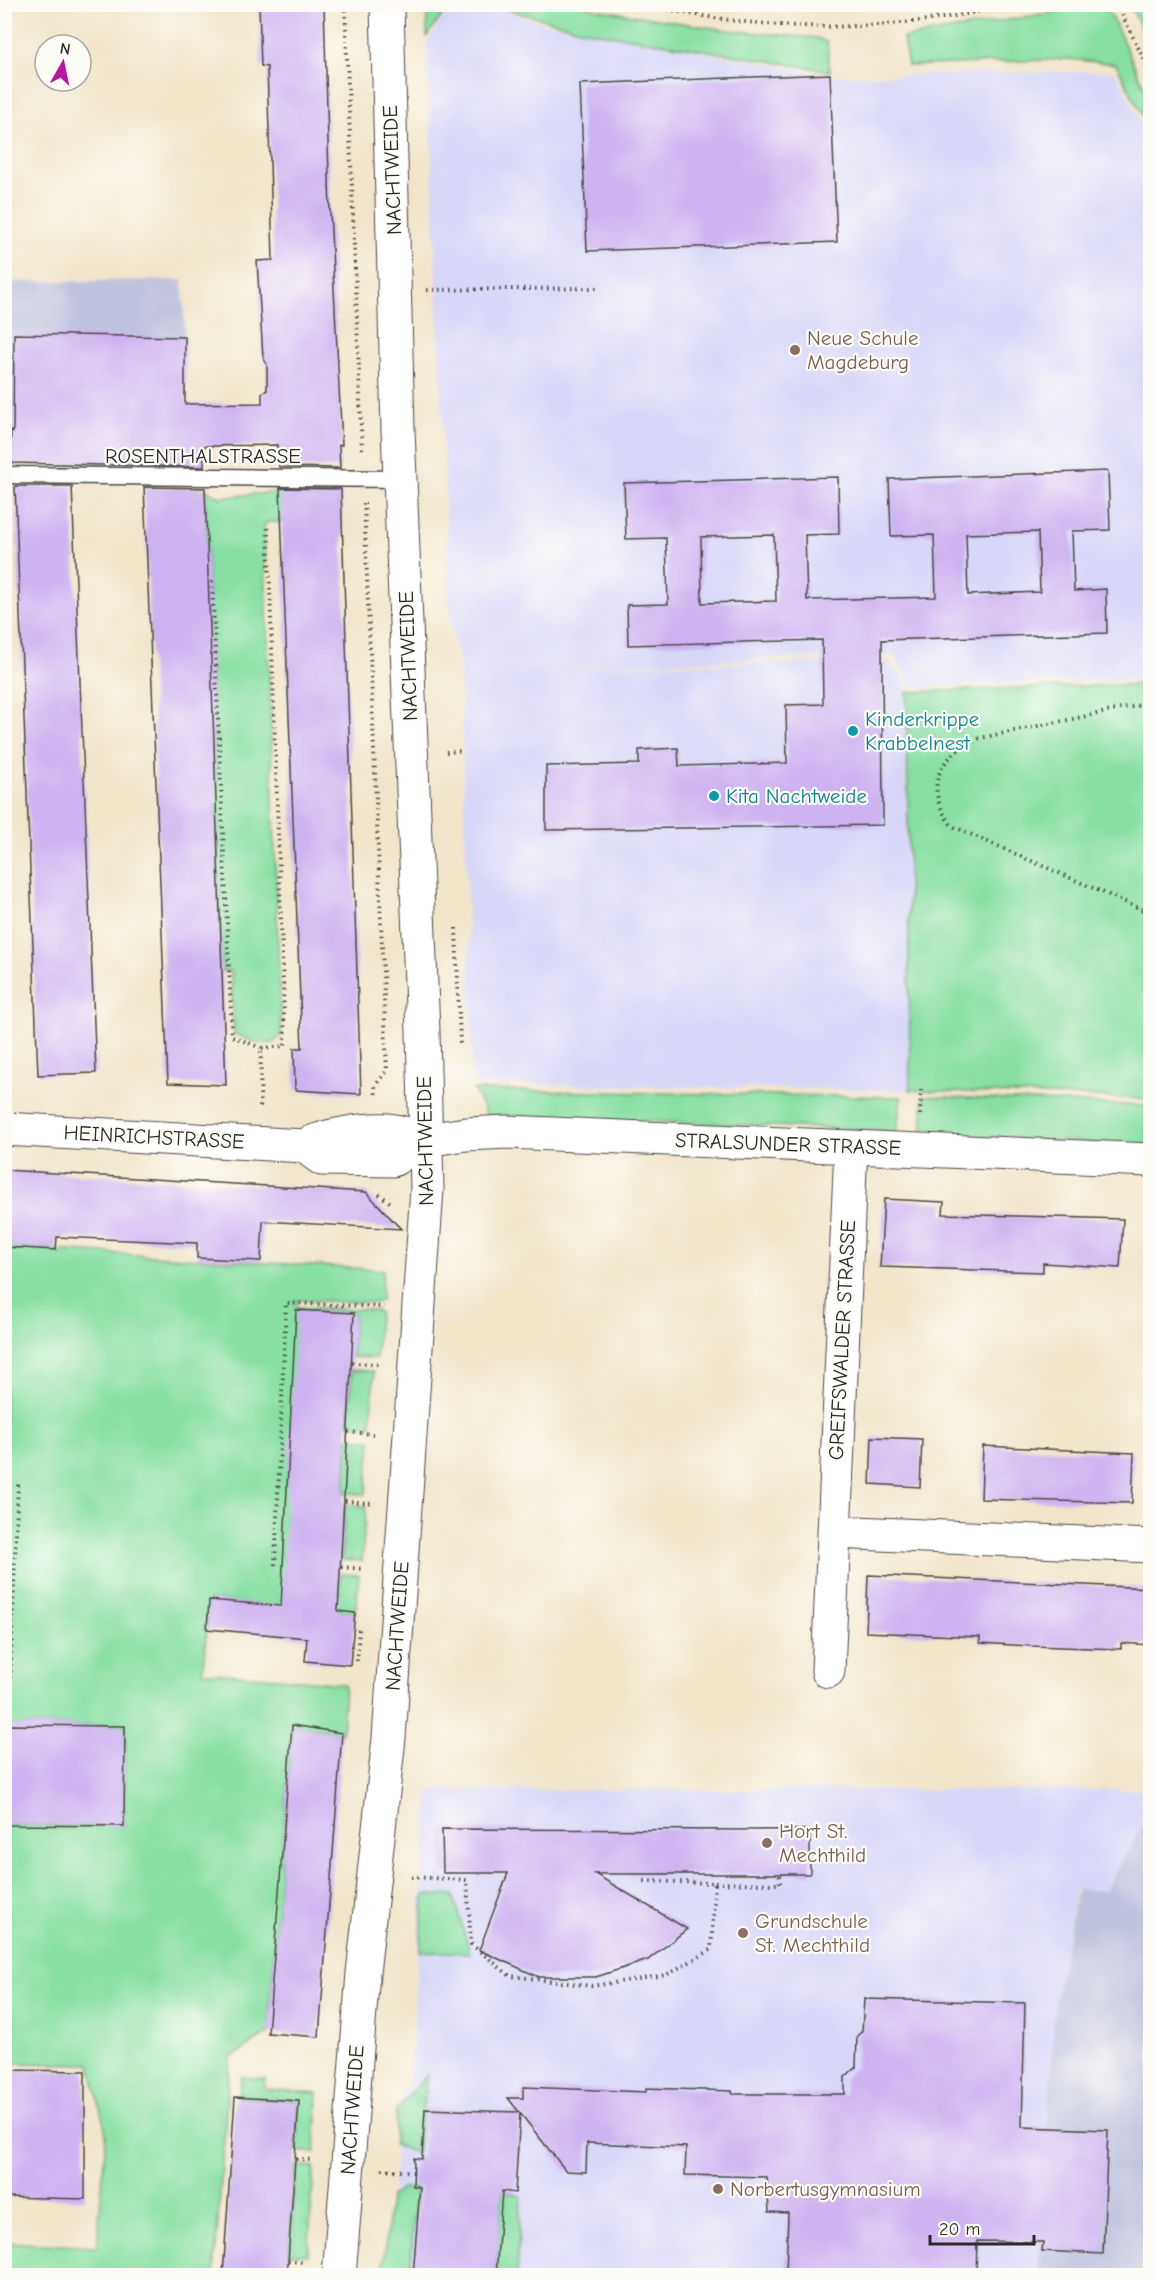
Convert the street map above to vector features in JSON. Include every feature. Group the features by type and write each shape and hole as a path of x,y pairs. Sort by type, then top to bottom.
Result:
{"street":[{"name":"NACHTWEIDE","path":"327,2269 389,1738 424,1256 426,1140 401,479 387,4"},
{"name":"HEINRICHSTRASSE","path":"4,1129 304,1146 322,1159 386,1161 393,1160 426,1140"},
{"name":"STRALSUNDER STRASSE","path":"426,1140 466,1134 507,1132 1150,1160"},
{"name":"GREIFSWALDER STRASSE","path":"828,1671 851,1147"},
{"path":"834,1532 1150,1545"}],"lane":[{"name":"ROSENTHALSTRASSE","path":"4,475 401,479"}],"path":[{"name":"NACHTWEIDE","path":"345,4 387,1071 375,1086 376,1102"},
{"path":"644,4 746,24 817,28 892,24 1012,4"},
{"path":"1117,4 1150,72"},
{"path":"426,290 599,288"},
{"path":"212,580 232,1036 261,1048 285,1046 268,527"},
{"path":"1150,703 980,738 966,744 952,755 938,772 936,784 938,801 952,826 1150,913"},
{"path":"446,752 463,751"},
{"path":"260,1107 261,1048"},
{"path":"275,1565 286,1303 384,1307"},
{"path":"352,1362 380,1364"},
{"path":"348,1432 373,1434"},
{"path":"4,1709 9,1708 18,1483"},
{"path":"345,1501 369,1503"},
{"path":"341,1567 364,1569"},
{"path":"644,1881 780,1884 780,1874"},
{"path":"411,1877 467,1880 471,1944 510,1976 592,1986 666,1975 711,1950 715,1883"},
{"path":"296,2159 322,2161"},
{"path":"381,2169 414,2172"},
{"path":"288,2261 327,2269"}],"shaded area":[{"name":"Neue Schule Magdeburg","path":"482,4 539,22 834,76 1115,71 1150,139 1150,678 911,687 894,655 533,667 888,661 905,680 910,1090 473,1084 460,669 450,615 427,41 446,13 458,5"},
{"path":"183,280 189,469 5,463 4,282"},
{"path":"428,1790 1150,1790 1150,1813 1105,1892 1076,1889 1055,2001 1038,2275 385,2276 400,2103 407,2088 411,2062"},
{"path":"1150,1813 1150,2275 1038,2276 1055,2001 1077,1889 1105,1891"}],"green space":[{"path":"580,4 595,9 726,30 818,38 827,43 830,71 588,31 489,5"},
{"path":"1100,4 1111,15 1150,100 1150,130 1116,64 1068,59 908,66 903,38"},
{"path":"427,5 450,5 427,36"},
{"path":"1130,5 1150,5 1150,47"},
{"path":"205,489 220,497 281,492 282,522 267,522 264,526 281,1035 273,1043 257,1043 234,1034 231,971 222,971"},
{"path":"1150,684 1150,1099 910,1090 907,692"},
{"path":"474,1090 901,1097 897,1131 487,1115"},
{"path":"923,1096 1150,1106 1150,1146 923,1133"},
{"path":"5,1247 383,1270 381,1300 375,1303 297,1300 297,1307 376,1310 379,1313 376,1358 352,1357 354,1313 297,1310 283,1592 339,1595 341,1574 359,1575 355,1613 209,1600 203,1672 345,1684 342,1733 292,1725 268,2033 230,2058 214,2275 5,2275 4,2242 97,2247 106,2134 90,2064 5,2063 5,1825 124,1826 125,1726 5,1725"},
{"path":"352,1370 374,1371 371,1426 349,1424"},
{"path":"348,1438 371,1440 366,1494 345,1493"},
{"path":"345,1505 366,1506 362,1561 342,1560"},
{"path":"424,1895 453,1895 470,1953 420,1951"},
{"path":"427,2075 417,2153 394,2145 396,2111"},
{"path":"241,2077 265,2079 265,2089 318,2093 315,2152 297,2152 299,2101 239,2097"},
{"path":"296,2165 314,2167 308,2255 289,2253"},
{"path":"403,2188 416,2189 410,2275 383,2275 390,2197"},
{"path":"502,2191 521,2196 517,2275 496,2276"},
{"path":"288,2267 307,2268 306,2275 287,2276"}],"building":[{"path":"259,4 324,4 330,212 342,445 339,445 340,468 279,467 277,445 204,446 204,467 10,463 11,431 13,432 14,334 185,337 185,404 262,403 262,393 267,390 267,365 263,357 257,261 273,260 267,67 261,66"},
{"path":"830,74 837,242 587,251 580,84"},
{"path":"1108,471 1110,530 1072,531 1074,591 1106,589 1107,633 882,640 883,825 546,830 546,766 639,764 639,750 678,748 679,766 787,763 786,705 823,704 822,640 628,645 627,605 668,604 666,538 626,539 624,483 838,477 839,534 805,535 807,600 936,597 934,535 891,536 889,479","holes":["1038,532 1040,592 968,595 966,534","774,535 776,601 702,603 701,537"]},
{"path":"15,486 72,486 96,1073 38,1075"},
{"path":"144,487 205,488 226,1085 168,1083"},
{"path":"280,488 341,489 361,1094 295,1090 294,1048 302,1048"},
{"path":"4,1170 366,1192 401,1229 263,1221 261,1261 197,1258 197,1243 57,1237 56,1250 4,1247"},
{"path":"884,1199 944,1202 943,1214 1123,1219 1120,1268 1043,1263 1043,1272 880,1267"},
{"path":"296,1310 354,1313 338,1611 355,1613 350,1665 305,1661 307,1638 207,1629 209,1600 281,1606"},
{"path":"872,1437 922,1439 920,1487 870,1484"},
{"path":"983,1446 1134,1453 1132,1503 981,1499"},
{"path":"868,1575 1150,1588 1150,1645 1121,1643 1121,1649 1031,1646 980,1643 980,1637 866,1632"},
{"path":"4,1725 125,1726 124,1826 4,1825"},
{"path":"292,1725 342,1733 319,2037 268,2033"},
{"path":"442,1829 810,1830 810,1874 595,1874 687,1929 648,1960 596,1977 539,1977 479,1950 508,1873 443,1873"},
{"path":"864,1999 1025,2003 1022,2127 1108,2130 1103,2254 1042,2251 1043,2242 977,2241 976,2276 786,2276 788,2213 769,2212 767,2177 685,2175 686,2147 587,2143 586,2172 566,2171 520,2113 515,2193 502,2191 496,2276 413,2276 420,2187 413,2186 414,2158 422,2159 425,2109 519,2112 508,2098 523,2098 523,2087 646,2092 646,2088 732,2091 733,2094 845,2094 845,2077 856,2067 857,2036 862,2031"},
{"path":"4,2070 85,2071 85,2199 4,2197"},
{"path":"235,2097 299,2101 287,2276 223,2276"}],"place":[{"name":"Neue Schule Magdeburg","path":"795,350"},
{"name":"Kinderkrippe Krabbelnest","path":"853,731"},
{"name":"Kita Nachtweide","path":"714,796"},
{"name":"Hort St. Mechthild","path":"767,1843"},
{"name":"Grundschule St. Mechthild","path":"743,1933"},
{"name":"Norbertusgymnasium","path":"718,2189"}]}
